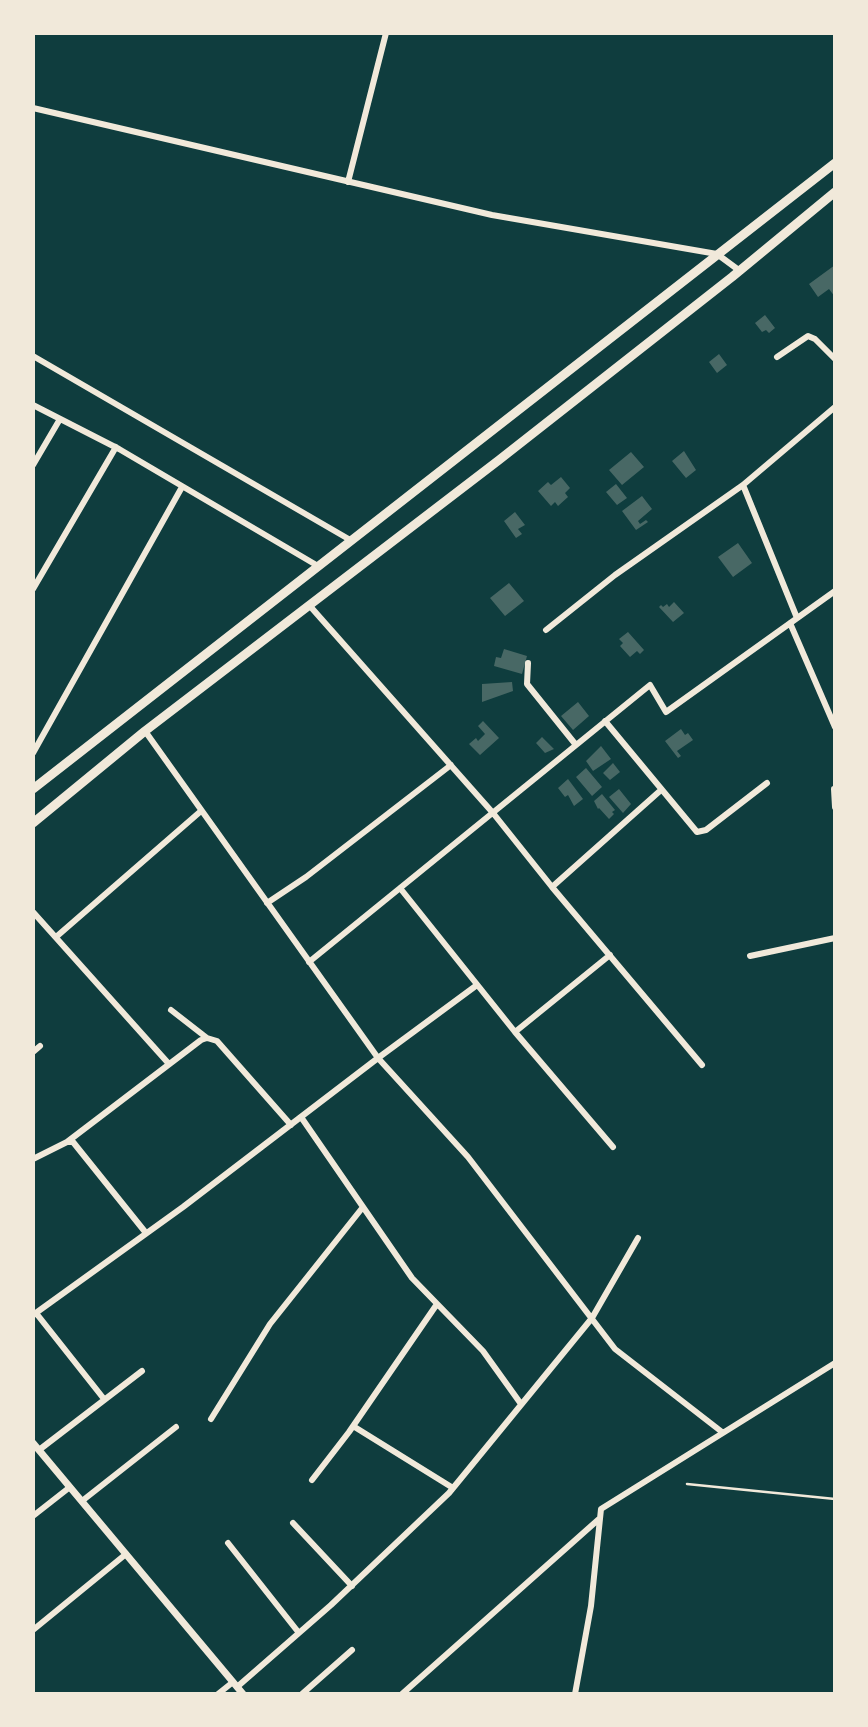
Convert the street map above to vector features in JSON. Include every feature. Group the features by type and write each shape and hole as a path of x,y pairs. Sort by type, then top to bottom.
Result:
{"main road":[{"path":"33,789 835,163"},
{"path":"33,823 145,731 489,468 740,271 835,192"}],"street":[{"path":"348,182 386,33"},
{"path":"33,108 492,215 717,254 740,271"},
{"path":"777,357 808,336 816,339 835,359"},
{"path":"33,356 352,541"},
{"path":"33,405 116,447 318,566"},
{"path":"545,630 615,575 743,485 835,407"},
{"path":"33,465 60,419"},
{"path":"33,589 116,447"},
{"path":"743,485 797,618"},
{"path":"33,753 182,486"},
{"path":"309,962 650,685 666,712 835,591"},
{"path":"309,605 493,813 702,1065"},
{"path":"790,623 835,727"},
{"path":"528,663 527,684 576,745"},
{"path":"605,721 693,830 702,832 767,783"},
{"path":"145,731 378,1058 468,1157 615,1349 722,1432"},
{"path":"267,903 306,877 451,765"},
{"path":"834,789 835,807"},
{"path":"552,887 661,790"},
{"path":"56,937 201,811"},
{"path":"400,888 515,1032 613,1147"},
{"path":"33,912 169,1064"},
{"path":"750,956 835,938"},
{"path":"515,1032 610,954"},
{"path":"104,1399 34,1314 477,985"},
{"path":"171,1010 206,1038 217,1041 290,1125"},
{"path":"33,1159 67,1142 206,1038"},
{"path":"33,1052 40,1046"},
{"path":"301,1116 412,1278 483,1351 521,1404"},
{"path":"67,1142 74,1142 79,1147 146,1233"},
{"path":"211,1419 270,1324 363,1207"},
{"path":"218,1694 238,1688 352,1586 453,1488 592,1318 638,1238"},
{"path":"312,1480 353,1426 437,1304"},
{"path":"575,1694 591,1606 600,1508 835,1363"},
{"path":"142,1371 36,1446 238,1688"},
{"path":"353,1426 453,1488"},
{"path":"82,1501 176,1427"},
{"path":"33,1516 70,1487"},
{"path":"402,1694 599,1519"},
{"path":"293,1523 352,1586"},
{"path":"228,1543 299,1633"},
{"path":"33,1630 126,1554"},
{"path":"302,1694 352,1650"}],"lane":[{"path":"687,1484 835,1499"}],"building":[{"path":"835,265 835,297 829,289 818,297 809,284"},
{"path":"765,315 775,328 769,333 766,330 762,332 755,323"},
{"path":"719,354 727,365 717,373 709,362"},
{"path":"684,451 696,470 686,478 672,461"},
{"path":"631,452 644,467 622,485 609,470"},
{"path":"561,477 570,488 565,493 568,497 558,506 555,502 551,506 538,491 548,482 551,485"},
{"path":"616,484 627,498 617,505 606,492"},
{"path":"642,496 652,509 638,521 640,524 646,520 648,522 636,530 622,511"},
{"path":"515,512 525,525 518,529 522,534 516,538 504,521"},
{"path":"738,543 752,563 733,577 718,557"},
{"path":"509,583 524,601 505,616 490,598"},
{"path":"674,602 684,613 673,622 659,607 667,604 669,607"},
{"path":"628,632 644,650 640,654 637,651 630,657 620,646 623,643 619,639"},
{"path":"504,649 527,656 522,674 494,666 496,657 501,658"},
{"path":"512,682 513,691 482,702 482,684"},
{"path":"578,702 589,716 573,730 561,716"},
{"path":"483,721 499,738 480,755 469,744 476,738 478,741 485,734 478,726"},
{"path":"681,729 693,740 677,751 681,756 678,758 665,741"},
{"path":"542,737 554,749 545,753 536,743"},
{"path":"601,746 611,759 593,771 586,761"},
{"path":"613,763 620,772 610,780 603,773"},
{"path":"586,768 602,787 592,796 576,777"},
{"path":"568,779 583,799 574,806 568,795 565,797 558,788"},
{"path":"619,789 631,804 623,813 609,797"},
{"path":"602,794 615,810 609,819 594,801"}]}
